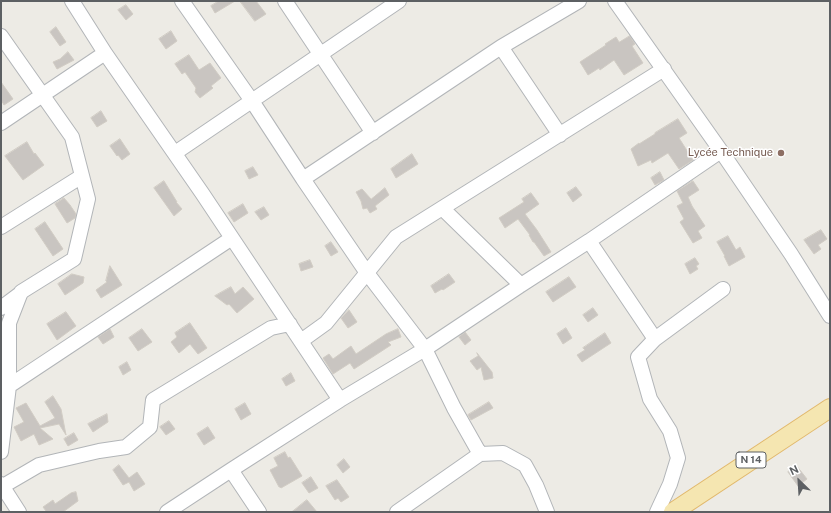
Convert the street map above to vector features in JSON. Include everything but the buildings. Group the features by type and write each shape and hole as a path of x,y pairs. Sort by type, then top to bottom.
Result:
{"main road":[{"name":"N 14","path":"673,512 830,408"}],"street":[{"path":"72,1 105,53 175,153 340,400"},
{"path":"182,1 252,101 367,273 425,349 454,408 480,454"},
{"path":"285,1 373,133"},
{"path":"175,153 399,1"},
{"path":"303,179 501,47 578,1"},
{"path":"615,1 721,151 791,254 830,316"},
{"path":"1,36 72,137 88,199 74,259 21,292 1,308"},
{"path":"501,47 560,135"},
{"path":"1,122 105,53"},
{"path":"301,341 326,323 396,237 664,69"},
{"path":"167,512 340,400 425,349 521,284 589,241 721,151"},
{"path":"1,227 82,176"},
{"path":"442,208 521,284"},
{"path":"5,388 232,238"},
{"path":"589,241 655,339"},
{"path":"657,512 670,484 678,458 670,431 650,399 638,357 655,339 723,289"},
{"path":"1,452 9,323 21,292"},
{"path":"19,512 2,485 39,465 99,451 126,447 150,426 154,400 271,328 290,324"},
{"path":"397,512 480,454 503,452 525,466 536,485 547,512"},
{"path":"231,470 258,512"}],"place":[{"name":"Lycée Technique","path":"781,153"}]}
